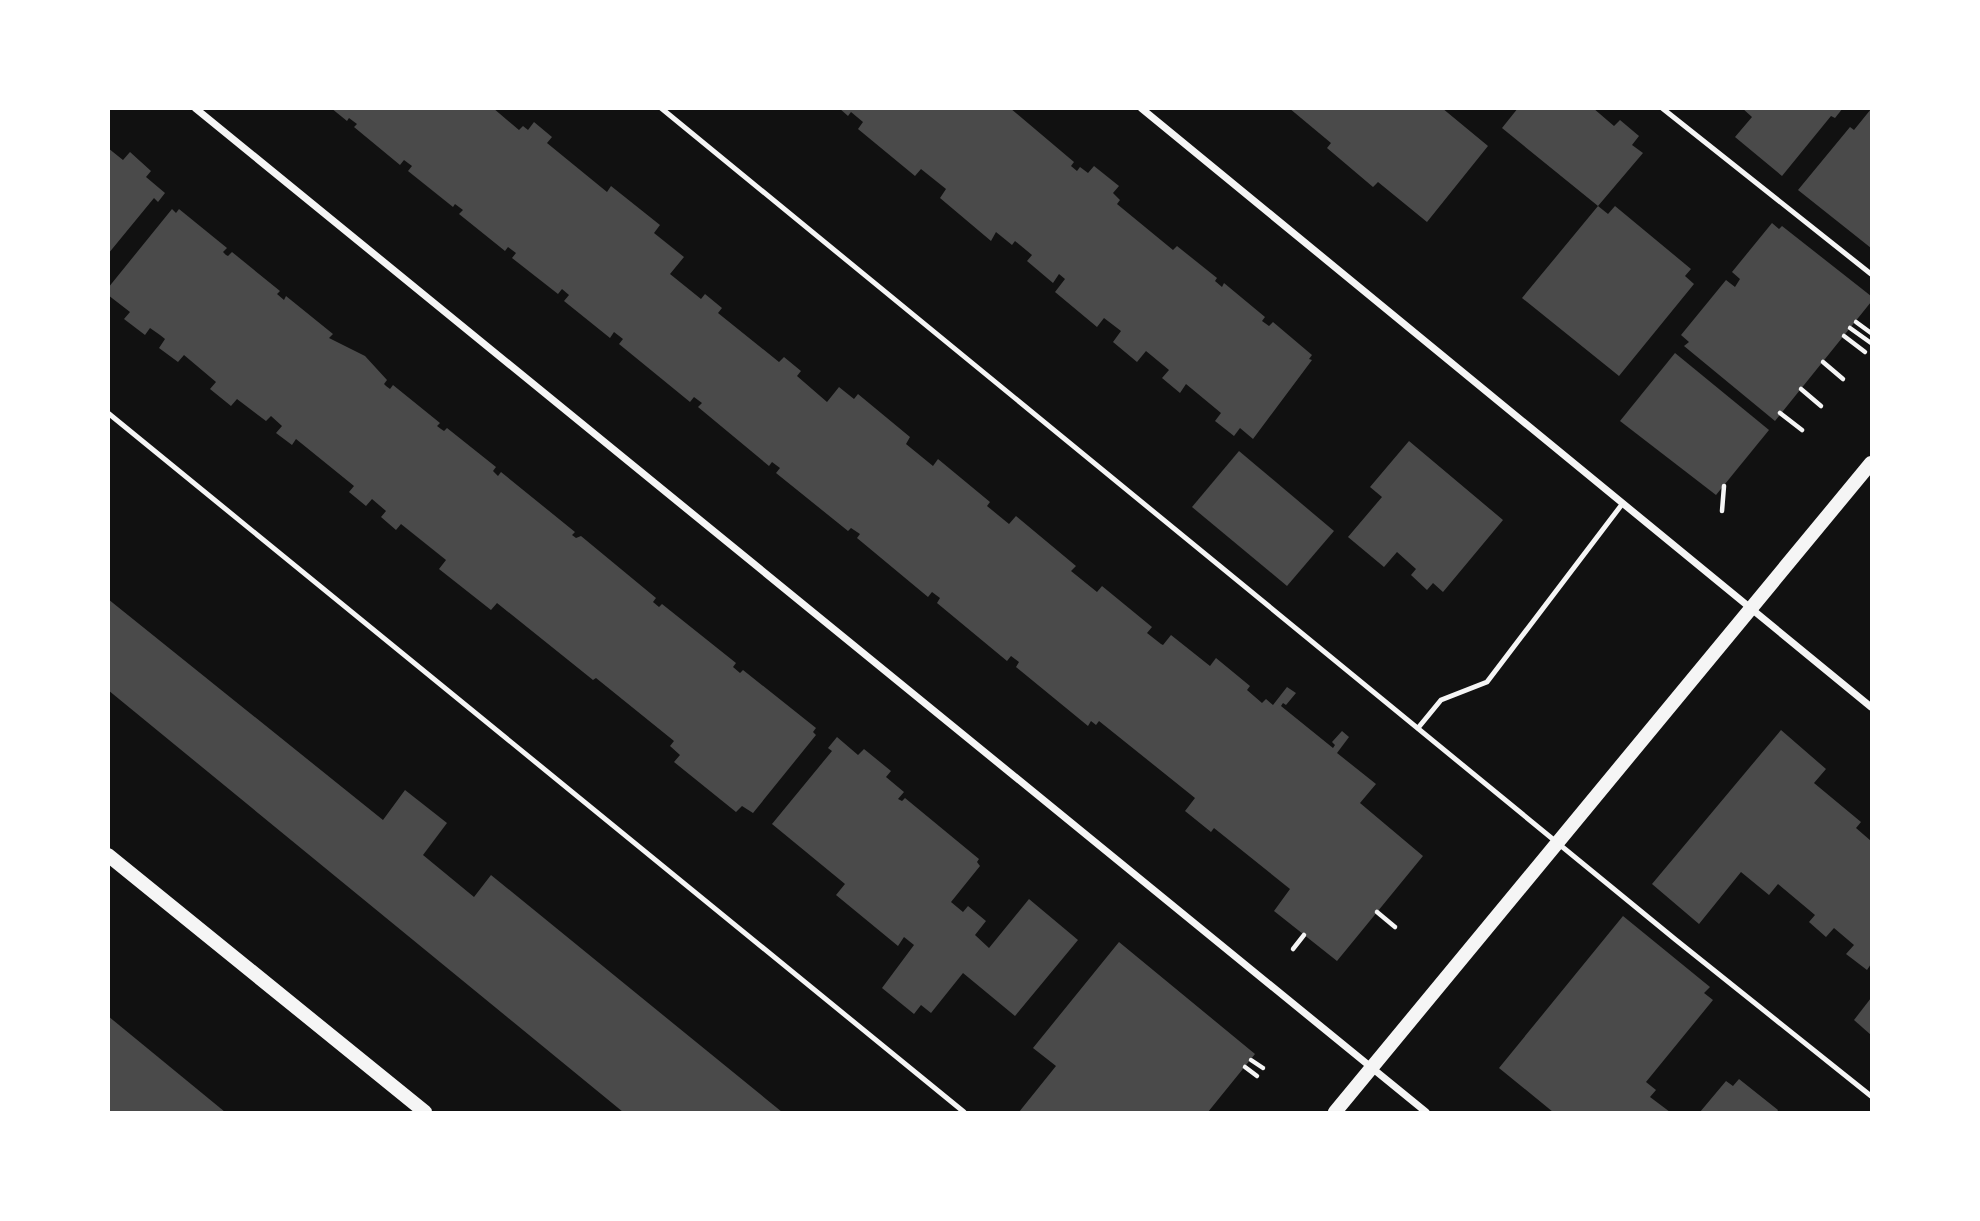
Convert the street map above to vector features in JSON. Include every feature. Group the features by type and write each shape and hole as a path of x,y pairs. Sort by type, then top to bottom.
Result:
{"main road":[{"path":"1335,1112 1871,463"},
{"path":"108,855 425,1112"}],"street":[{"path":"195,108 1426,1112"},
{"path":"1141,108 1871,707"}],"lane":[{"path":"661,108 1871,1096"},
{"path":"1662,108 1871,274"},
{"path":"108,413 964,1112"},
{"path":"1418,728 1441,700 1487,682 1623,503"}],"path":[{"path":"1856,322 1871,333"},
{"path":"1850,328 1871,343"},
{"path":"1844,335 1865,352"},
{"path":"1823,362 1843,379"},
{"path":"1801,389 1821,406"},
{"path":"1780,413 1802,430"},
{"path":"1722,511 1724,486"},
{"path":"1377,912 1395,927"},
{"path":"1293,949 1304,935"},
{"path":"1251,1060 1263,1068"},
{"path":"1245,1067 1256,1076"}],"building":[{"path":"331,108 493,108 519,130 523,126 528,130 534,122 552,137 547,143 607,192 611,186 660,225 654,233 684,257 670,274 701,299 705,294 722,308 718,313 779,362 784,357 801,371 797,376 827,402 839,387 854,399 858,394 910,437 906,444 933,466 938,459 990,502 987,506 1009,524 1016,516 1076,566 1071,571 1097,592 1102,586 1152,627 1147,633 1161,644 1171,635 1210,666 1216,658 1250,686 1247,690 1262,703 1266,699 1273,705 1287,687 1296,693 1286,705 1283,703 1281,706 1333,748 1335,745 1332,742 1342,731 1349,737 1337,753 1376,784 1360,803 1423,856 1337,961 1274,911 1290,889 1214,828 1211,832 1185,811 1195,798 1099,721 1096,725 1091,721 1088,726 1016,667 1019,662 1011,656 1007,661 937,603 940,598 932,592 928,597 857,538 860,534 851,528 848,531 776,473 780,468 772,462 769,466 698,407 702,403 694,397 690,402 619,344 623,339 614,332 610,338 564,301 569,295 562,289 558,294 512,258 516,253 508,247 505,251 459,214 463,210 455,204 453,207 408,171 412,166 404,160 400,165 354,127 357,124 349,118 347,121"},
{"path":"839,108 1010,108 1074,162 1071,166 1077,171 1080,167 1088,173 1094,166 1119,186 1113,193 1120,200 1117,204 1173,250 1177,246 1217,278 1215,281 1222,287 1224,283 1265,317 1262,321 1269,326 1273,322 1312,355 1309,359 1312,360 1253,439 1240,428 1234,436 1215,421 1221,413 1186,384 1180,393 1162,378 1169,370 1146,351 1137,362 1113,342 1121,331 1104,318 1097,327 1055,292 1065,279 1059,274 1053,283 1027,261 1032,255 1015,241 1012,245 996,232 991,241 940,198 946,189 921,169 915,176 858,129 863,122 851,112 848,116"},
{"path":"1289,108 1442,108 1488,146 1427,222 1378,182 1373,187 1327,148 1331,143"},
{"path":"1518,108 1593,108 1614,126 1620,120 1639,136 1632,145 1643,153 1598,206 1502,128"},
{"path":"1742,108 1843,108 1835,118 1831,116 1782,176 1735,137 1752,117"},
{"path":"1871,109 1871,248 1798,190 1850,127 1854,130"},
{"path":"108,148 123,160 130,152 151,171 146,177 165,193 158,202 154,198 108,254"},
{"path":"1598,206 1608,214 1615,206 1691,269 1685,276 1694,284 1619,376 1522,298"},
{"path":"172,209 176,213 179,209 227,248 223,252 226,255 232,252 280,291 277,294 284,300 286,296 333,334 329,338 365,356 387,380 384,384 386,386 390,389 393,385 440,423 437,426 444,431 447,428 496,467 493,471 498,476 501,472 575,532 572,535 576,538 581,536 656,598 653,602 659,607 662,604 736,663 733,667 740,673 743,670 816,728 813,732 816,735 753,813 742,806 736,812 674,762 680,755 670,746 674,741 596,678 593,680 497,603 491,610 439,569 446,560 401,524 396,530 381,517 386,511 372,499 366,506 349,492 354,486 296,439 292,445 276,433 282,426 271,416 266,421 237,399 231,406 210,389 216,382 184,355 178,362 159,348 165,339 150,328 145,335 124,319 130,312 108,295 108,288"},
{"path":"1772,223 1779,229 1782,226 1871,296 1871,302 1775,421 1684,346 1689,342 1681,335 1726,280 1735,287 1740,279 1732,272"},
{"path":"1675,353 1769,430 1716,495 1620,421"},
{"path":"1409,441 1503,520 1443,592 1433,583 1427,590 1411,575 1416,569 1397,552 1384,567 1348,537 1382,497 1370,487"},
{"path":"1239,451 1334,531 1287,586 1192,507"},
{"path":"108,599 383,820 405,790 447,823 423,855 474,897 491,875 782,1112 623,1112 108,690"},
{"path":"1781,730 1826,769 1814,783 1861,822 1856,828 1871,841 1871,964 1867,970 1846,954 1854,945 1834,928 1826,937 1809,922 1815,915 1778,884 1769,895 1741,872 1699,924 1652,884"},
{"path":"837,737 858,755 864,749 891,771 886,777 904,792 898,799 902,801 905,798 979,859 977,862 980,866 951,902 963,912 968,906 986,921 975,935 989,948 1029,899 1078,940 1015,1016 963,973 931,1013 921,1005 914,1014 882,988 914,945 904,937 898,946 836,895 845,884 772,824 832,751 828,748"},
{"path":"1623,916 1710,987 1704,993 1713,1000 1646,1082 1656,1090 1650,1097 1670,1112 1553,1112 1499,1068"},
{"path":"1119,942 1255,1054 1208,1112 1019,1112 1056,1066 1033,1048"},
{"path":"1871,998 1871,1035 1854,1020"},
{"path":"108,1016 119,1025 225,1112 108,1112"},
{"path":"1739,1079 1778,1110 1777,1112 1700,1112 1726,1081 1733,1086"}]}
